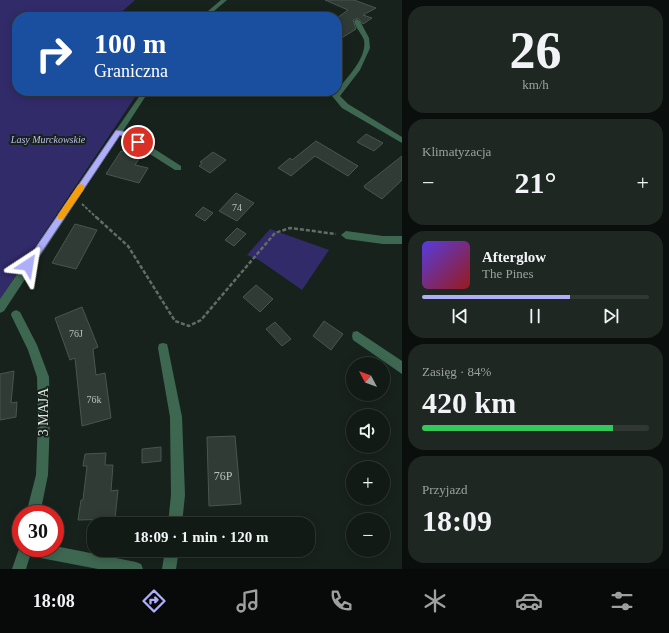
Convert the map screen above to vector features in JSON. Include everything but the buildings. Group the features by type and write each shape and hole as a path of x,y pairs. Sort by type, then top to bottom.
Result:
{"street":[{"path":"210,12 224,0"},
{"path":"342,88 367,51 365,36 357,21"},
{"path":"0,308 143,96"},
{"path":"336,96 345,106 402,140"},
{"path":"118,132 125,134 178,168"},
{"path":"346,235 383,240 402,240"},
{"name":"3 MAJA","path":"16,315 33,348 43,377 44,418 42,474 35,505"},
{"path":"357,336 402,368"},
{"path":"163,348 176,418 178,495 176,517"},
{"path":"64,555 136,569"},
{"path":"19,569 23,557"},
{"path":"169,569 171,557"}],"path":[{"path":"74,197 128,246 175,321 189,326 201,320 275,233 290,228 346,235"}],"green space":[{"name":"Lasy Murckowskie","path":"0,0 135,0 122,12 12,12 12,96 135,97 0,299"},
{"path":"270,229 329,250 302,290 259,260 247,255"}],"slow traffic":[{"path":"61,217 81,187"}],"route":[{"path":"28,265 118,132 125,134 138,142"}]}
